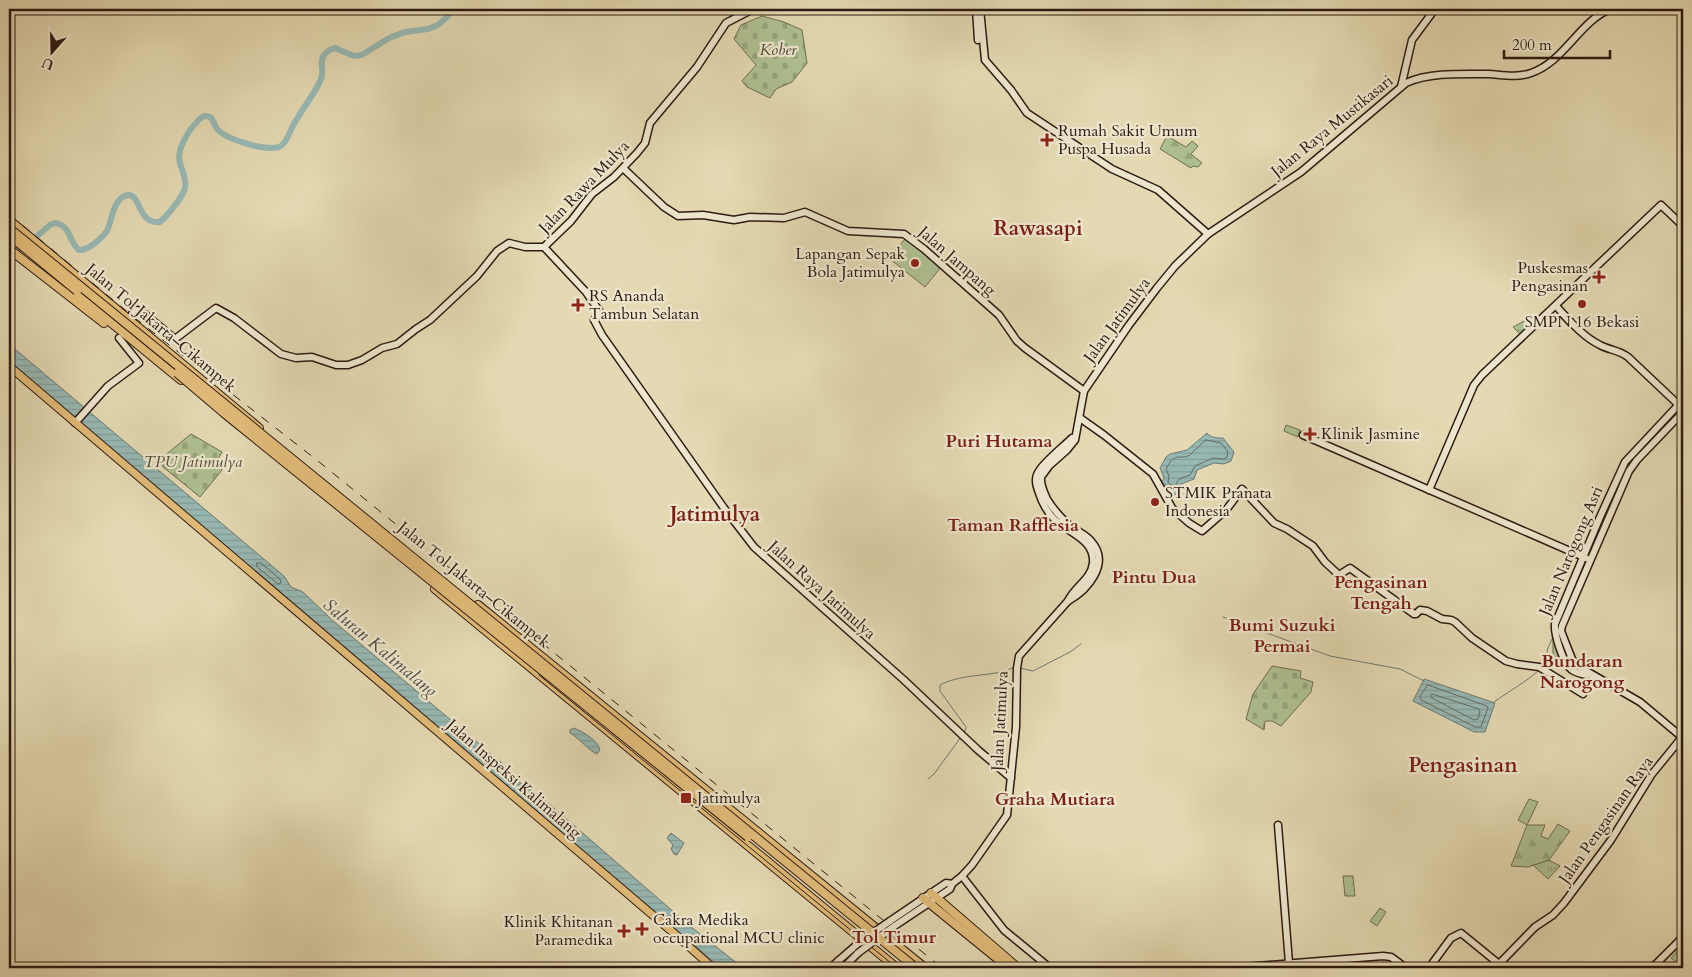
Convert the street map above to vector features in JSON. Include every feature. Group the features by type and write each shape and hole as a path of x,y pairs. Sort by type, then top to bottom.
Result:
{"highway":[{"name":"Jalan Tol Jakarta–Cikampek","path":"9,220 325,482 925,968"},
{"path":"9,228 916,968"},
{"name":"Jalan Tol Jakarta–Cikampek","path":"9,237 897,968"},
{"path":"9,237 908,968"},
{"path":"9,250 102,322 112,323"},
{"path":"934,896 947,912 1009,968"},
{"path":"926,901 947,912 1018,968"}],"main road":[{"name":"Jalan Inspeksi Kalimalang","path":"9,366 713,968"},
{"name":"Jalan Inspeksi Kalimalang","path":"681,940 688,951 707,968"}],"street":[{"name":"Jalan Rawa Mulya","path":"544,247 571,221 592,194 623,168 643,145 650,123 713,46 720,30 729,21 753,9"},
{"path":"976,9 981,60 986,68 999,78"},
{"path":"980,9 984,58 988,66 1011,90 1027,113 1112,169 1158,190 1208,234"},
{"path":"1401,87 1412,40 1435,9"},
{"name":"Jalan Raya Mustikasari","path":"1208,234 1301,172 1401,87 1413,80 1427,76 1490,74 1517,76 1532,73 1555,58 1594,18 1610,9"},
{"name":"Jalan Jampang","path":"623,168 664,207 678,216 700,214 734,220 750,217 784,218 804,212 848,232 904,234 924,249 999,315 1017,341 1025,348 1084,391"},
{"path":"1429,490 1478,380 1661,205 1683,226"},
{"name":"Jalan Jatimulya","path":"892,924 934,896 950,889 952,884 962,876 1006,818 1009,810 1016,726 1017,666 1022,652 1068,601 1081,592 1094,577 1098,566 1098,557 1091,541 1062,519 1054,510 1040,480 1042,474 1073,443 1076,437 1084,391 1157,288 1175,266 1208,234"},
{"path":"132,314 136,310 141,311 175,339 216,308 234,318 281,354 296,358 312,357 336,365 348,365 362,360 382,348 397,344 419,326 430,320 477,276 502,247 509,243 525,247 544,247"},
{"name":"Jalan Raya Jatimulya","path":"544,247 593,301 600,312 594,320 602,335 754,548 904,680 1011,778"},
{"path":"1556,306 1577,328 1600,346 1622,352 1682,407"},
{"path":"75,422 108,386 139,363 119,338"},
{"name":"Jalan Narogong Asri","path":"1593,676 1566,664 1555,631 1555,624 1628,471 1682,407"},
{"path":"1080,418 1153,474 1172,508 1189,523 1202,531 1226,510 1242,488 1274,524 1287,529 1313,546 1325,562 1339,575 1352,568 1414,614 1424,610 1442,619 1451,620 1463,628 1472,638 1506,660 1517,664 1542,668 1583,694 1593,676"},
{"path":"1303,435 1587,559"},
{"name":"Jalan Narogong Asri","path":"1577,670 1561,631 1587,559"},
{"name":"Jalan Pengasinan Raya","path":"1429,968 1451,938 1461,933 1499,964 1535,927 1553,915 1612,840 1652,774 1683,737 1640,702 1593,676"},
{"path":"1278,825 1289,963"},
{"path":"962,876 1010,936 1050,968"},
{"path":"830,968 860,942 892,924"},
{"path":"843,968 892,924"},
{"path":"1652,968 1683,937"},
{"path":"1230,968 1387,956 1397,960 1406,968"}],"green space":[{"name":"Kober","path":"762,16 784,22 802,30 807,63 792,82 776,89 770,98 747,87 742,81 756,65 734,39 741,25"},
{"path":"1167,136 1186,147 1192,141 1198,146 1191,154 1202,163 1198,167 1193,166 1191,168 1160,149"},
{"name":"Lapangan Sepak Bola Jatimulya","path":"905,239 941,267 925,287 889,258"},
{"path":"1526,320 1531,326 1521,335 1513,327"},
{"path":"1286,425 1300,430 1298,437 1284,431"},
{"name":"TPU Jatimulya","path":"191,434 222,452 216,462 222,470 200,497 157,462"},
{"path":"1553,639 1557,640 1564,664 1559,668 1549,662 1553,655"},
{"path":"1272,666 1301,671 1300,678 1313,682 1311,692 1281,726 1272,721 1265,721 1264,730 1246,719 1253,694"},
{"path":"1529,799 1538,802 1527,825 1518,820"},
{"path":"1558,824 1570,831 1549,860 1528,867 1511,866 1527,825 1545,825 1541,836 1548,839"},
{"path":"1549,860 1560,866 1548,879 1533,865"},
{"path":"1343,876 1353,876 1355,896 1345,896"},
{"path":"1380,908 1386,912 1377,926 1370,921"},
{"path":"1683,945 1683,968 1671,958"}],"water":[{"path":"9,344 284,576 291,587 303,592 331,619 503,764 519,782 541,797 690,926 743,968 721,968 9,362"},
{"path":"1207,433 1213,437 1223,438 1234,452 1231,461 1224,464 1214,463 1197,470 1194,479 1181,484 1178,493 1172,496 1162,482 1164,478 1160,468 1166,457 1170,454 1187,450"},
{"path":"1424,679 1495,703 1485,732 1474,732 1413,701"},
{"path":"574,728 586,734 599,746 600,750 597,754 570,733 570,730"},
{"path":"671,833 684,843 677,855 671,849 673,845 667,838"}],"waterway":[{"path":"10,251 22,249 50,225 55,223 64,227 75,246 79,250 83,250 107,231 116,205 119,200 128,195 135,199 147,218 160,222 184,192 185,182 179,158 181,147 201,118 204,116 210,117 218,130 238,141 256,146 279,147 286,141 297,118 318,86 322,76 322,60 327,52 335,48 354,56 362,55 389,38 405,32 428,29 438,25 448,16 451,9"},
{"path":"1625,470 1630,462 1673,418"},
{"path":"1588,555 1621,478"},
{"path":"1558,624 1585,561"},
{"path":"1223,617 1330,656 1400,669 1424,681"},
{"path":"1542,667 1549,659 1547,650 1553,637"},
{"path":"1020,668 1033,671 1070,652 1081,644"},
{"path":"964,734 966,727 940,691 940,685 960,678 996,673 1016,667"},
{"path":"1494,702 1539,670"},
{"path":"928,779 934,774 961,737"}],"tram line":[{"path":"539,675 897,968"}],"railway":[{"path":"9,214 136,319 318,461 942,968"}],"place":[{"name":"Rumah Sakit Umum Puspa Husada","path":"1047,140"},
{"name":"Lapangan Sepak Bola Jatimulya","path":"915,263"},
{"name":"Puskesmas Pengasinan","path":"1599,277"},
{"name":"SMPN 16 Bekasi","path":"1582,304"},
{"name":"RS Ananda Tambun Selatan","path":"578,305"},
{"name":"Klinik Jasmine","path":"1310,434"},
{"name":"STMIK Pranata Indonesia","path":"1155,502"},
{"name":"Jatimulya","path":"686,798"},
{"name":"Cakra Medika occupational MCU clinic","path":"642,929"},
{"name":"Klinik Khitanan Paramedika","path":"624,931"}],"district":[{"name":"Rawasapi","path":"1038,228"},
{"name":"Puri Hutama","path":"999,441"},
{"name":"Jatimulya","path":"715,514"},
{"name":"Taman Rafflesia","path":"1013,525"},
{"name":"Pintu Dua","path":"1154,577"},
{"name":"Pengasinan Tengah","path":"1381,592"},
{"name":"Bumi Suzuki Permai","path":"1282,635"},
{"name":"Bundaran Narogong","path":"1582,671"},
{"name":"Pengasinan","path":"1463,765"},
{"name":"Graha Mutiara","path":"1055,799"},
{"name":"Tol Timur","path":"894,937"}],"water label":[{"name":"Saluran Kalimalang","path":"380,648"}]}
